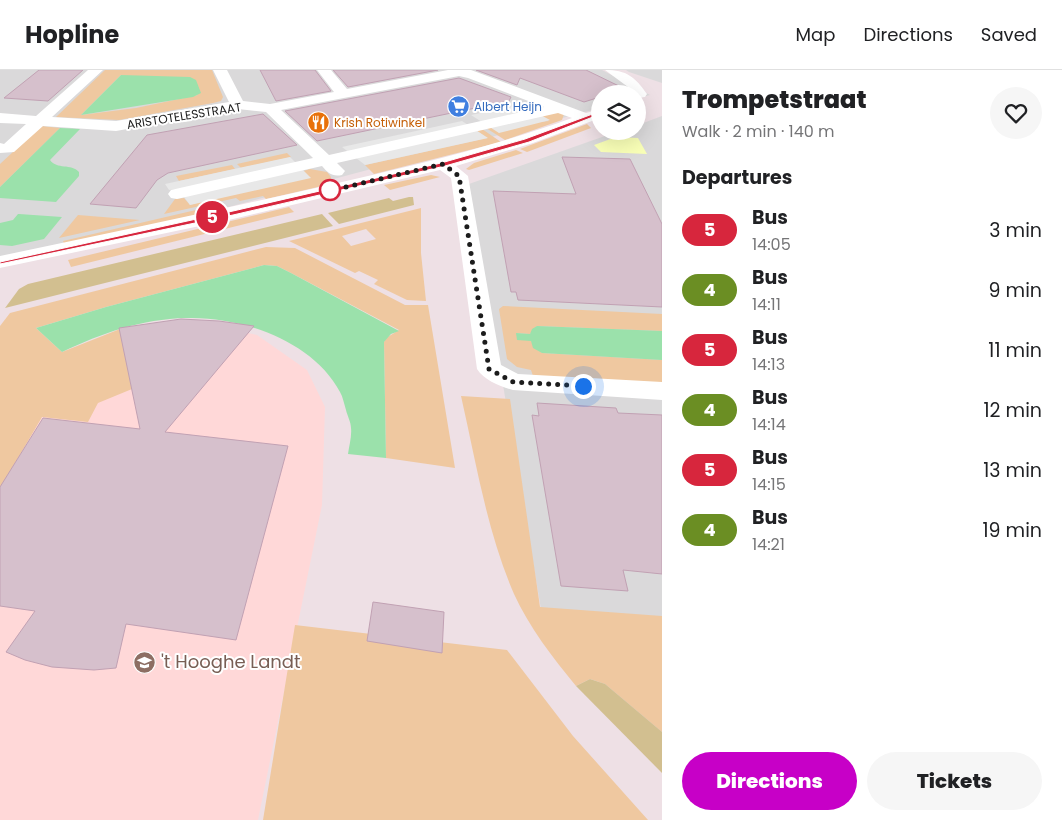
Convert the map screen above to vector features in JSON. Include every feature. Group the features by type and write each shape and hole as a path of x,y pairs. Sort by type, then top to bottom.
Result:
{"street":[{"path":"0,148 8,149 96,70"},
{"path":"220,70 238,106"},
{"path":"324,70 343,94"},
{"path":"612,70 635,85"},
{"name":"ARISTOTELESSTRAAT","path":"0,118 116,126 238,106 270,108 442,72 471,74 559,108 591,115"},
{"path":"270,108 351,185"},
{"path":"178,194 327,162 559,108"},
{"path":"0,262 233,213 443,164 527,140 591,116"},
{"path":"443,164 459,176 489,369 513,382 662,391"}],"shaded area":[{"path":"0,70 602,70 631,85 591,85 591,110 0,268"},
{"path":"105,70 212,70 223,97 221,101 213,103 119,120 56,117","holes":["121,75 198,95 136,108 81,115"]},
{"path":"626,70 662,70 662,83 629,72"},
{"path":"121,75 190,77 196,80 201,93 193,97 81,115"},
{"path":"525,104 533,108 531,110 550,120 499,133 471,115"},
{"path":"557,112 564,114 562,120 505,140 486,128 549,121 542,116"},
{"path":"662,116 662,743 544,627 469,184 594,140 646,140 646,122"},
{"path":"462,121 488,138 365,165 342,147"},
{"path":"587,124 591,128 527,152 520,149"},
{"path":"41,126 60,128 0,187 0,164"},
{"path":"60,128 80,129 50,160 56,165 76,169 79,172 79,176 56,202 0,198 0,187"},
{"path":"482,129 501,142 374,174 365,165 487,138 477,131"},
{"path":"608,140 639,140 647,154 601,152 594,145"},
{"path":"516,150 523,153 469,170 466,169 474,163"},
{"path":"287,153 291,157 241,168 237,164"},
{"path":"290,157 311,178 190,205 178,189 169,190 165,184"},
{"path":"232,165 235,169 179,181 176,176"},
{"path":"310,169 327,172 331,177 330,181 318,187 266,199 263,196 240,201 236,198 164,214 175,199 184,198 190,205"},
{"path":"431,175 440,177 390,190 384,185"},
{"path":"413,197 414,205 339,224 328,213 389,198 393,201"},
{"path":"213,206 216,210 65,246 63,241"},
{"path":"289,207 294,212 71,267 68,260"},
{"path":"421,208 421,253 426,301 407,300 374,284 378,280 359,271 355,273 289,241","holes":["366,229 376,239 351,246 342,236"]},
{"path":"18,214 62,217 44,239 12,246 0,245 0,223 13,220"},
{"path":"322,214 333,226 5,308 19,289 28,284"},
{"path":"78,215 140,220 59,238"},
{"path":"266,247 295,248 405,305 428,305 455,468 386,458 384,342 386,338 399,330 277,266 264,265 106,307 36,328 62,352 120,329 132,389 98,403 88,422 42,417 0,489 0,326 10,313"},
{"path":"264,265 277,266 399,331 391,334 384,342 386,458 348,454 351,426 340,392 328,374 312,359 274,335 252,327 229,322 207,319 170,319 122,328 62,352 36,328 106,307"},
{"path":"503,306 662,314 662,331 537,326 530,334 516,333 531,341 542,353 662,360 662,383 533,376 531,370 517,367 507,359 499,309"},
{"name":"'t Hooghe Landt","path":"196,322 257,335 307,370 325,407 322,505 258,820 0,820 0,469 32,416"},
{"path":"537,326 662,331 662,360 542,353 533,348 531,341 517,340 516,333 530,334 532,329"},
{"path":"461,396 510,399 540,607 662,616 662,732 605,684 590,679 576,686 534,630 514,594 496,546 483,497"},
{"path":"295,625 507,650 573,736 648,820 263,820"},
{"path":"590,679 605,684 662,732 662,773 576,686"}],"building":[{"path":"39,70 83,70 48,101 4,98"},
{"path":"260,70 315,70 331,91 276,101"},
{"path":"333,70 438,70 348,87"},
{"path":"476,70 586,70 617,85 591,85 591,100 584,102 520,78 517,85"},
{"path":"459,78 511,97 509,101 317,141 285,111"},
{"path":"263,114 297,145 168,173 157,180 136,208 90,204 147,135"},
{"path":"562,157 630,159 662,224 662,307 518,300 516,292 511,292 493,191 576,194"},
{"path":"181,319 219,321 254,326 165,432 288,446 236,640 126,624 116,668 94,670 52,667 25,660 6,652 35,611 0,606 0,487 43,418 140,429 119,328"},
{"path":"537,403 616,408 618,413 662,415 662,574 623,570 628,591 561,586 532,415 539,416"},
{"path":"373,602 444,612 442,653 367,641"}],"bus line":[{"name":"5","path":"0,262 233,213 443,164 490,152 591,116"}],"place":[{"name":"Albert Heijn","path":"458,107"},
{"name":"Krish Rotiwinkel","path":"318,123"},
{"name":"'t Hooghe Landt","path":"145,662"}],"route":[{"path":"330,190 325,192 443,164 459,176 489,369 513,382 583,386"}]}
